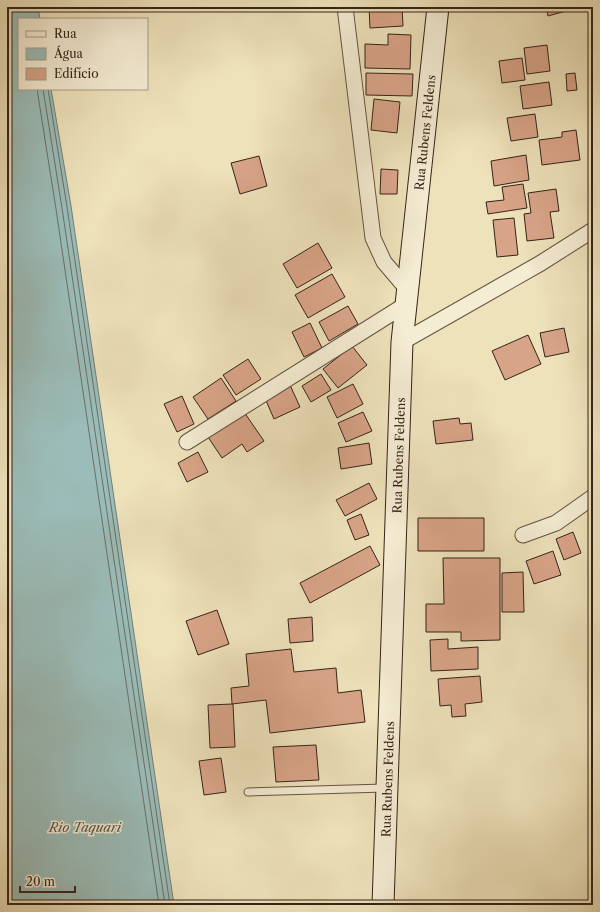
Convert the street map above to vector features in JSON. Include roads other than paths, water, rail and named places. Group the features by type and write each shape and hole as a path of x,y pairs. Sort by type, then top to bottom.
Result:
{"main road":[{"name":"Rua Rubens Feldens","path":"383,905 402,342 438,7"}],"street":[{"path":"187,442 406,297 384,262 373,238 345,7"},
{"path":"402,342 541,263 593,230"},
{"path":"523,535 556,523 593,497"}],"lane":[{"path":"248,792 386,788"}],"water":[{"name":"Rio Taquari","path":"7,7 38,7 40,18 18,18 18,90 51,90 71,206 174,905 7,905"}]}
